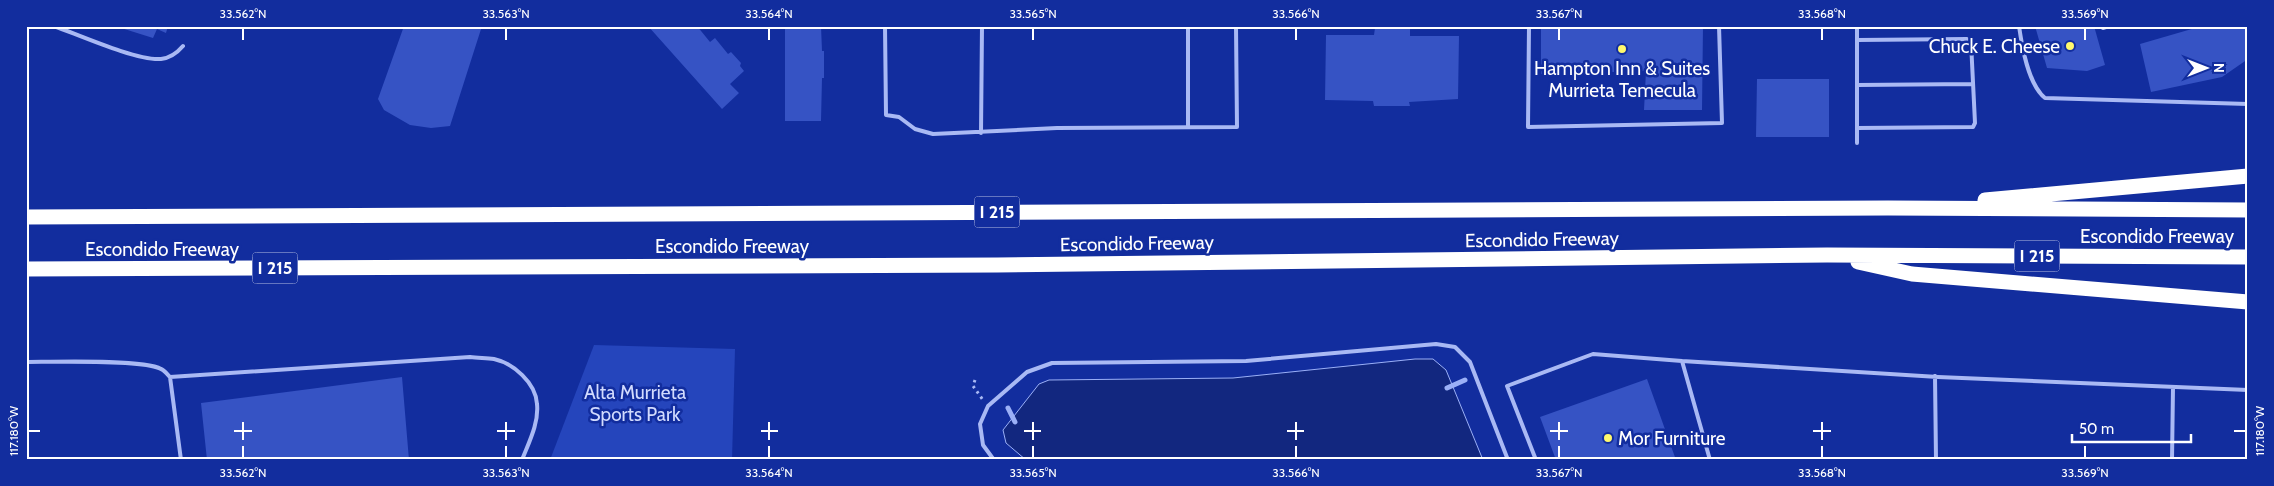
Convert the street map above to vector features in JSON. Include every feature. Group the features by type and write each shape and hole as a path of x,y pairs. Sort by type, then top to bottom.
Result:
{"highway":[{"path":"1888,208 2248,176"},
{"name":"Escondido Freeway","path":"26,217 1888,208 2248,210"},
{"path":"26,210 106,217"},
{"path":"1827,256 1912,274 2248,302"},
{"name":"Escondido Freeway","path":"26,270 987,265 1827,256 2248,257"}],"lane":[{"path":"54,26 144,58 162,59 171,57 183,46"},
{"path":"885,26 886,115 899,117 915,129 933,134 1057,128 1237,127 1236,26"},
{"path":"981,132 982,26"},
{"path":"1188,26 1188,127"},
{"path":"1529,26 1528,128 1722,123 1719,26"},
{"path":"1856,26 1856,143"},
{"path":"2018,26 2036,91 2045,98 2248,104"},
{"path":"2103,28 2110,26"},
{"path":"1856,40 1967,39 1971,42 1976,123 1973,128 1856,128"},
{"path":"1856,84 1973,84"},
{"path":"994,460 983,445 980,424 988,406 1027,372 1052,364 1246,361 1436,344 1455,347 1470,362 1508,460"},
{"path":"1536,460 1507,386 1593,354 1935,376 2248,390"},
{"path":"170,377 470,357 495,360 514,369 529,382 538,403 535,427 522,460"},
{"path":"1682,361 1710,460"},
{"path":"26,362 150,366 161,369 170,377 181,460"},
{"path":"1935,376 1936,460"},
{"path":"2172,460 2173,387"}],"path":[{"path":"975,380 973,386 988,406"}],"green space":[{"name":"Alta Murrieta Sports Park","path":"594,345 735,349 732,460 550,460"}],"shaded area":[{"path":"1415,359 1433,359 1446,370 1483,460 1026,460 1006,443 1003,430 1039,384 1049,380 1233,378"}],"building":[{"path":"168,26 166,33 157,29 153,38 118,27"},
{"path":"404,26 482,26 450,126 431,128 410,125 384,110 378,99"},
{"path":"648,26 697,26 710,42 715,38 728,54 731,52 741,63 740,66 744,71 730,84 739,93 722,109"},
{"path":"785,26 821,26 822,51 824,51 824,78 822,78 821,121 785,121"},
{"name":"Hampton Inn & Suites Murrieta Temecula","path":"1541,26 1703,26 1702,110 1644,110 1646,71 1541,74"},
{"name":"Chuck E. Cheese","path":"2035,26 2094,26 2105,65 2087,71 2047,68"},
{"path":"2202,26 2248,26 2248,59 2222,77 2151,92 2140,44"},
{"path":"1375,28 1410,28 1410,36 1459,36 1458,99 1409,102 1410,106 1374,106 1373,101 1325,100 1326,35 1374,35"},
{"path":"1757,79 1829,79 1829,137 1756,137"},
{"path":"402,377 409,460 207,460 201,403"},
{"name":"Mor Furniture","path":"1647,379 1676,460 1556,460 1540,417"}],"waterway":[{"path":"1447,388 1465,380"},
{"path":"1008,408 1015,422"}],"place":[{"name":"Chuck E. Cheese","path":"2070,46"},
{"name":"Hampton Inn & Suites Murrieta Temecula","path":"1622,49"},
{"name":"Mor Furniture","path":"1608,438"}]}
